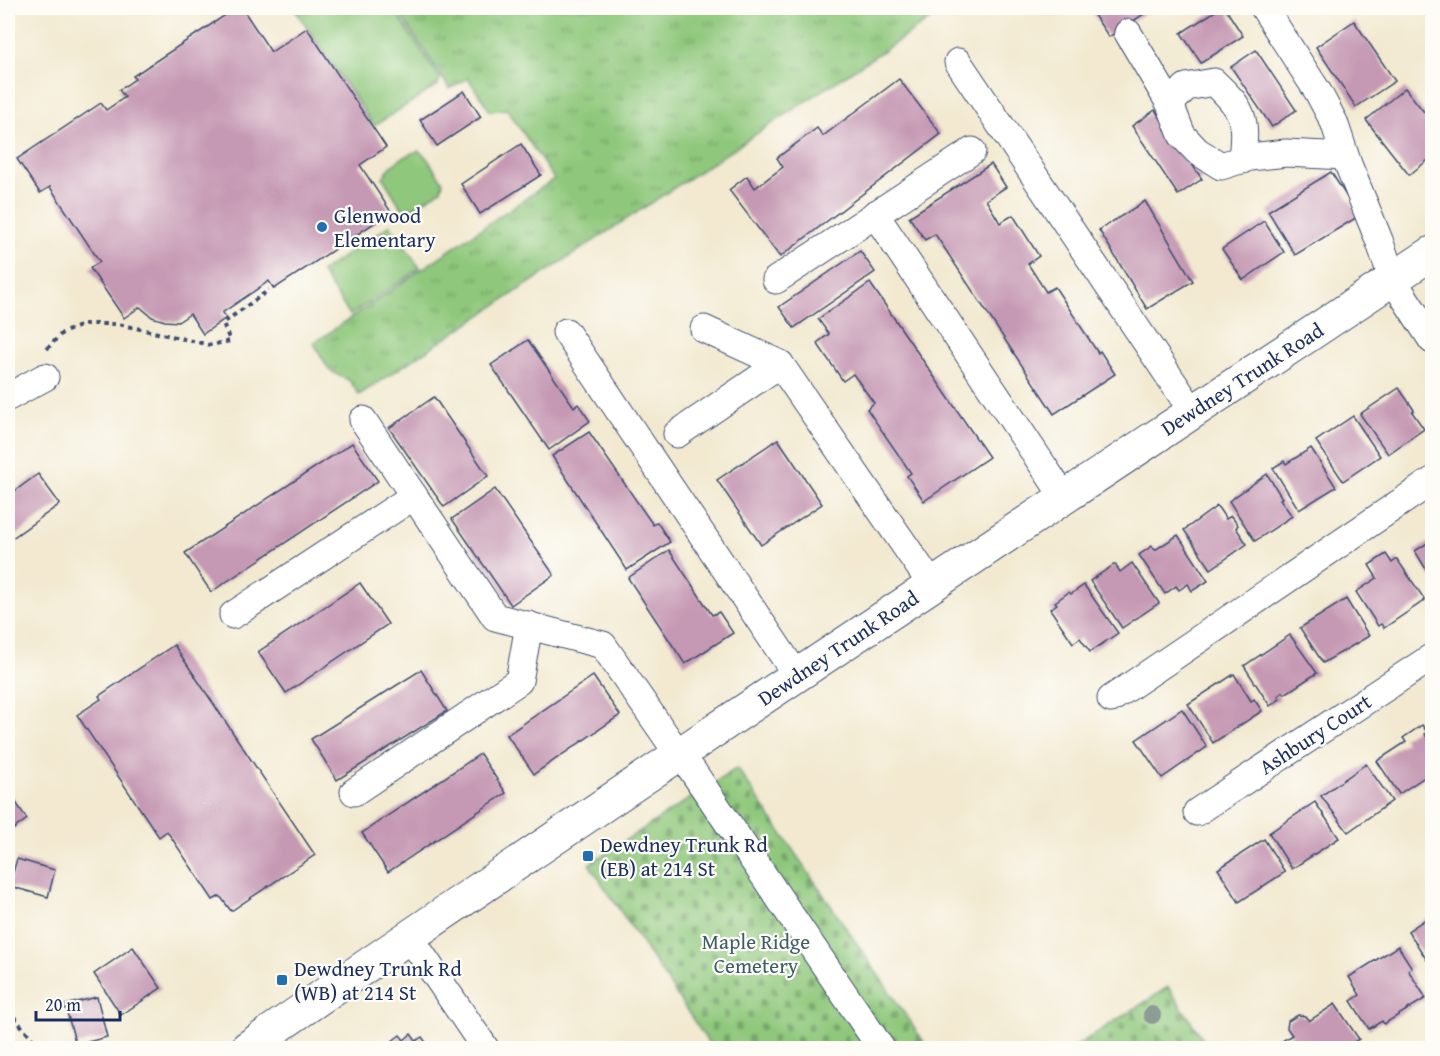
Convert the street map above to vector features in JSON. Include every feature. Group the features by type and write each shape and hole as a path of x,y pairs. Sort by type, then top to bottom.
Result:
{"main road":[{"name":"Dewdney Trunk Road","path":"247,1048 680,754 1432,253"}],"street":[{"path":"1264,8 1318,92 1334,122 1393,279 1432,340"},
{"path":"1128,33 1170,104 1182,135 1197,151 1221,166 1286,153 1345,156"},
{"path":"958,62 1193,412"},
{"path":"1170,104 1186,87 1214,82 1234,101 1244,121 1242,160"},
{"path":"776,280 972,150"},
{"path":"875,214 1064,497"},
{"path":"704,329 780,364 932,585"},
{"path":"566,332 797,676"},
{"path":"677,434 780,364"},
{"path":"8,397 44,365"},
{"path":"363,420 495,616 603,645 881,1048"},
{"path":"1111,699 1432,482"},
{"path":"232,615 414,496"},
{"path":"354,792 519,681 529,626"},
{"name":"Ashbury Court","path":"1197,812 1432,657"},
{"path":"409,936 485,1048"}],"path":[{"path":"44,365 62,333 85,324 118,324 210,345 230,341 223,323 269,290"},
{"path":"8,1010 40,1048"}],"green space":[{"path":"294,8 393,8 440,78 438,85 374,126"},
{"path":"416,8 948,8 359,395 350,381 329,370 314,343 554,179 507,109 490,111 468,78 450,89 402,17"},
{"path":"419,151 426,157 443,182 441,190 408,211 401,207 383,178 385,173 398,161"},
{"path":"390,225 420,268 350,315 321,272"},
{"name":"Maple Ridge Cemetery","path":"737,768 928,1048 712,1048 589,864"},
{"path":"1168,987 1209,1048 1073,1048"}],"building":[{"name":"Glenwood Elementary","path":"236,8 242,8 271,52 307,28 386,147 360,165 391,212 274,289 269,281 222,313 226,318 203,334 190,314 178,322 165,321 152,317 140,307 124,318 90,268 100,262 50,187 40,193 17,159 101,103 106,110 125,97 119,90 135,79 133,76"},
{"path":"1089,8 1153,8 1109,37"},
{"path":"1220,8 1225,8 1243,36 1201,63 1181,33"},
{"path":"1354,21 1395,81 1356,107 1316,47"},
{"path":"1256,50 1296,110 1272,127 1231,67"},
{"path":"899,79 941,134 780,257 729,190 747,176 755,188 783,167 777,158 817,128 823,136"},
{"path":"1405,88 1432,122 1432,157 1409,175 1366,120"},
{"path":"464,91 481,117 437,146 420,120"},
{"path":"1155,110 1202,179 1178,195 1132,126"},
{"path":"521,144 541,175 480,214 461,184"},
{"path":"991,164 1006,187 986,200 1000,223 1013,215 1039,256 1028,264 1046,292 1055,287 1098,353 1100,351 1115,374 1054,414 935,234 925,240 909,217"},
{"path":"1331,172 1359,216 1295,255 1268,211"},
{"path":"1145,201 1193,281 1147,309 1099,230"},
{"path":"1264,221 1284,252 1243,280 1222,249"},
{"path":"860,251 875,272 794,328 779,307"},
{"path":"870,283 989,457 924,501 907,476 911,473 867,409 874,403 853,374 843,381 817,343 829,334 818,319"},
{"path":"528,340 574,407 578,404 590,421 549,450 491,365"},
{"path":"1399,388 1424,429 1388,454 1360,414"},
{"path":"434,397 488,476 444,507 389,428"},
{"path":"1353,416 1380,456 1343,481 1316,441"},
{"path":"589,432 653,525 657,522 670,542 627,570 552,456"},
{"path":"778,439 822,504 761,545 717,480"},
{"path":"352,443 378,481 211,592 185,553"},
{"path":"1311,448 1336,487 1299,510 1273,468 1284,461 1286,464"},
{"path":"38,474 60,504 8,541 8,496"},
{"path":"1267,474 1292,516 1255,541 1229,501"},
{"path":"495,489 554,575 511,605 452,519"},
{"path":"1217,506 1226,519 1231,516 1247,544 1211,569 1184,530"},
{"path":"1178,535 1208,581 1192,591 1188,584 1179,590 1176,586 1165,594 1139,555 1152,546 1155,550"},
{"path":"1432,540 1432,579 1415,551"},
{"path":"669,550 712,615 719,612 733,633 685,664 628,578"},
{"path":"1386,554 1392,563 1397,559 1425,600 1384,628 1381,624 1378,626 1356,592 1377,578 1369,565"},
{"path":"1132,563 1159,603 1122,628 1090,581 1115,564 1120,572"},
{"path":"360,583 388,624 286,693 258,652"},
{"path":"1084,585 1118,633 1090,652 1080,638 1073,643 1050,609 1057,604 1055,602 1069,592 1071,594"},
{"path":"1346,599 1369,636 1323,663 1300,628"},
{"path":"1290,635 1317,673 1285,694 1283,692 1278,696 1280,699 1270,706 1244,666"},
{"path":"174,645 315,855 231,911 220,896 213,900 167,831 159,837 77,715 101,699 99,696"},
{"path":"421,670 447,711 337,780 311,739"},
{"path":"1234,674 1251,701 1254,699 1262,711 1213,743 1188,704"},
{"path":"593,676 620,715 534,774 507,735"},
{"path":"1182,709 1207,747 1162,778 1136,740"},
{"path":"1422,725 1432,746 1432,772 1399,794 1377,761 1406,742 1403,738"},
{"path":"480,754 506,793 388,872 362,833"},
{"path":"1366,764 1392,801 1348,832 1321,796"},
{"path":"11,795 27,819 8,833 8,797"},
{"path":"1315,802 1339,838 1292,869 1269,833"},
{"path":"1264,839 1285,872 1239,902 1218,869"},
{"path":"17,859 55,870 48,897 9,886"},
{"path":"1432,915 1432,968 1408,931"},
{"path":"1398,946 1412,968 1408,970 1426,998 1384,1024 1382,1021 1369,1029 1351,1001 1360,995 1349,977"},
{"path":"133,947 161,988 121,1015 94,974"},
{"path":"97,997 107,1037 76,1045 65,1005"},
{"path":"1335,1004 1359,1039 1344,1048 1271,1048 1292,1035 1287,1028 1288,1021 1298,1015 1305,1016 1309,1021"},
{"path":"411,1034 416,1041 422,1037 430,1048 383,1048 400,1035 404,1040"}],"place":[{"name":"Glenwood Elementary","path":"322,227"},
{"name":"Dewdney Trunk Rd (EB) at 214 St","path":"588,856"},
{"name":"Dewdney Trunk Rd (WB) at 214 St","path":"282,980"}]}
